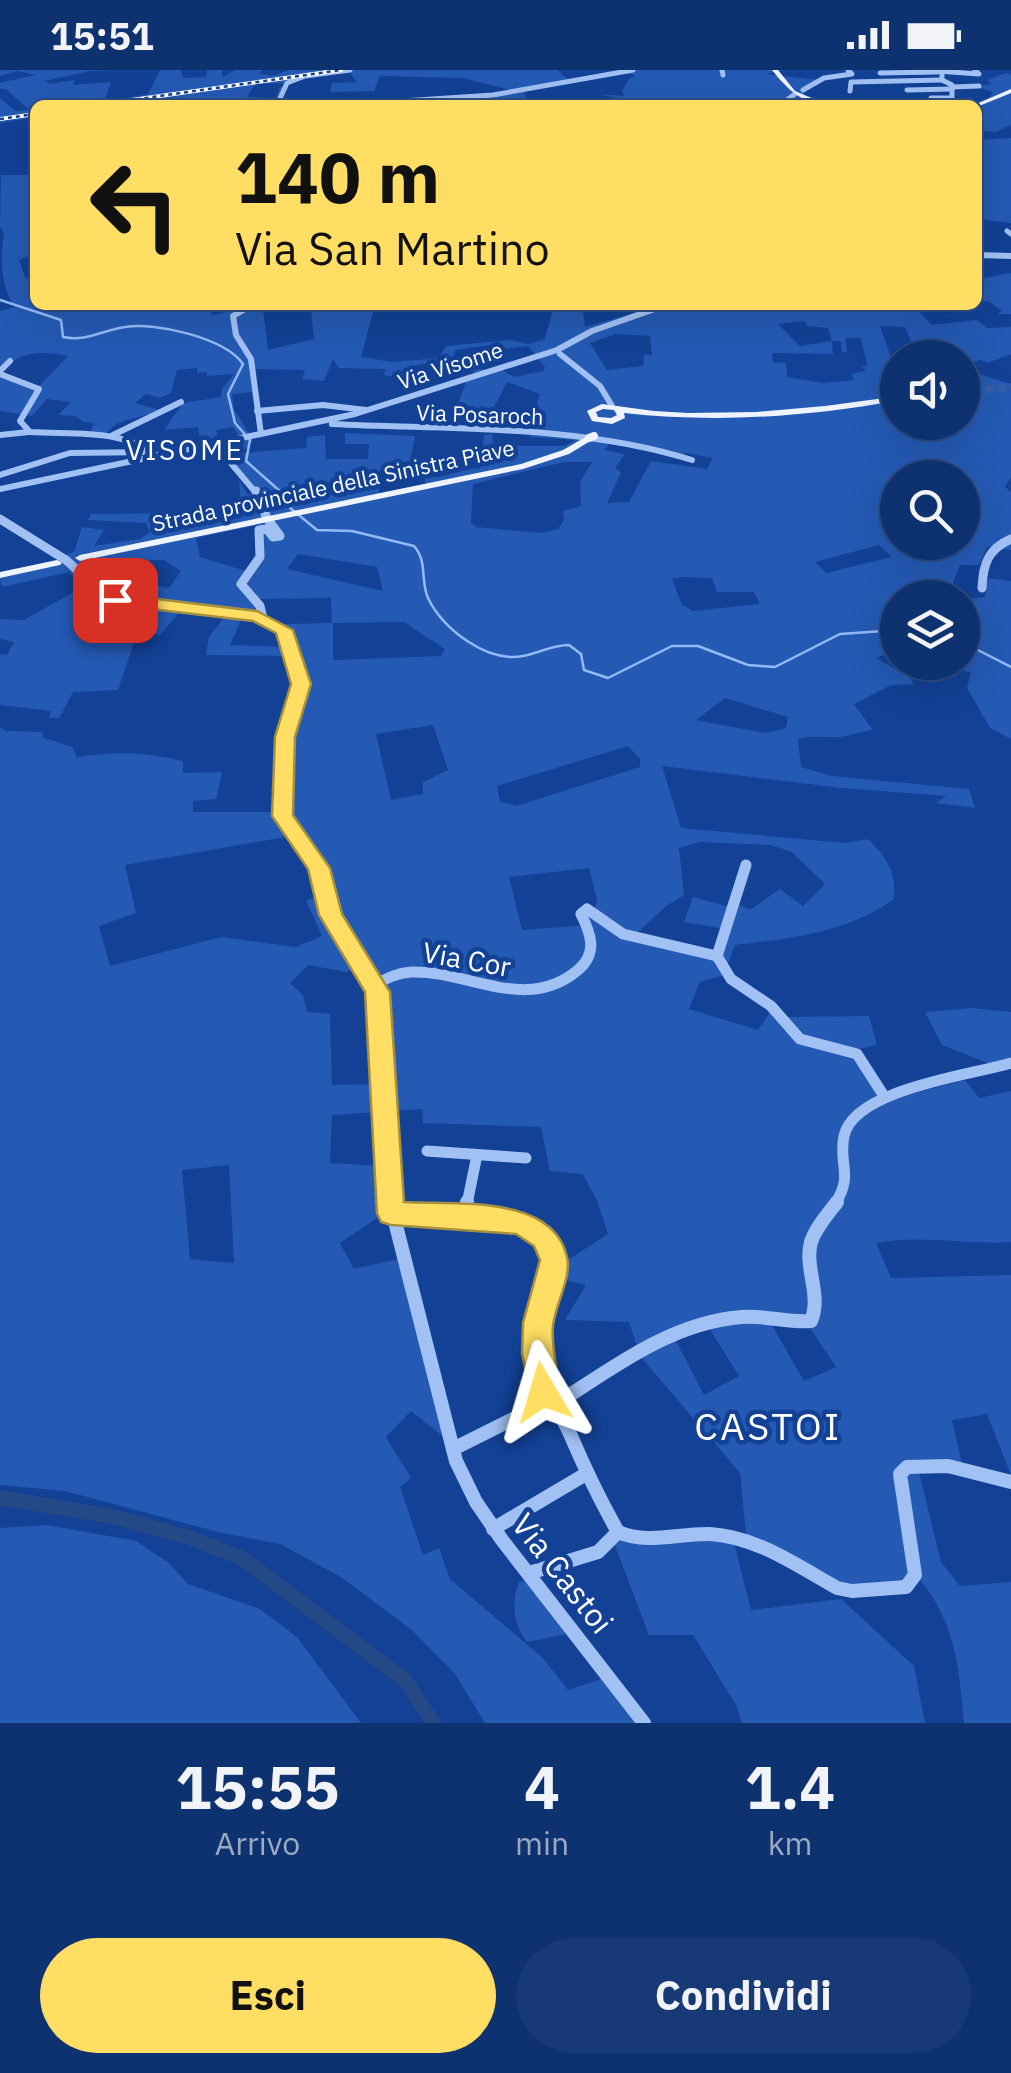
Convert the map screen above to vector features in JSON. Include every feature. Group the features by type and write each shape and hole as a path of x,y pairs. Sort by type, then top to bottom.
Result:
{"main road":[{"path":"775,70 795,94 811,100"},
{"path":"982,103 1011,92"},
{"path":"589,437 595,418 591,411 796,412 880,401"},
{"path":"595,418 613,412"},
{"name":"Strada provinciale della Sinistra Piave","path":"80,558 537,462 566,452 589,437 613,412"},
{"path":"0,575 57,563"}],"street":[{"path":"279,100 287,83 305,76 350,70"},
{"path":"775,70 786,70"},
{"path":"803,90 825,78 852,74 848,70"},
{"path":"880,73 979,74 975,70"},
{"path":"417,100 493,95 628,71"},
{"path":"931,98 952,98 952,88 940,74"},
{"path":"866,89 851,90 851,82 940,74"},
{"path":"907,90 979,86"},
{"path":"787,100 795,94"},
{"path":"982,255 1008,258"},
{"path":"243,310 233,316 236,335 250,359 257,435"},
{"path":"613,412 604,392 564,352 592,331 652,310"},
{"name":"Via Visome","path":"181,451 367,410 544,353 564,352"},
{"path":"10,362 0,373 39,389 20,421 28,432"},
{"path":"112,436 181,402"},
{"name":"Via Visome","path":"257,411 322,406 367,410"},
{"name":"Via Posaroch","path":"315,422 589,437 641,444 692,460"},
{"path":"0,435 28,432 112,436 142,443 156,454"},
{"path":"78,452 79,435"},
{"path":"0,490 156,454 181,451 224,455 254,487 280,536 274,537 267,529 259,530 260,557 241,584 260,606 263,618"},
{"path":"0,475 78,452 156,454"},
{"path":"0,519 66,560 108,598 263,618 284,630 301,684 285,737 282,816 319,868 330,915 375,985"},
{"path":"982,588 985,556 1011,539"},
{"path":"746,865 716,956 727,975 772,1006 800,1038 857,1054 884,1096"},
{"name":"Via Cor","path":"375,985 389,973 403,971 437,974 504,992 552,986 577,972 592,954 591,935 582,914 586,909 623,934 716,956"},
{"name":"Via Castoi","path":"375,985 391,1213 467,1490 644,1723"},
{"path":"453,1450 549,1402 561,1400 633,1354 704,1324 756,1317 811,1322 816,1305 808,1271 810,1245 846,1184 844,1132 884,1096 1011,1063"},
{"path":"427,1151 526,1158"},
{"path":"464,1217 477,1155"},
{"path":"391,1213 526,1223 540,1232 552,1249 554,1266 539,1315 536,1353 543,1392 569,1431 586,1474 618,1532 632,1538 679,1539 706,1534 750,1540 838,1588 852,1591 906,1587 913,1583 915,1561 900,1474 907,1466 948,1466 1011,1482"},
{"path":"493,1528 586,1474"},
{"path":"529,1573 598,1552 618,1532"}],"shaded area":[{"path":"0,70 115,70 89,71 45,81 50,84 75,80 73,85 111,82 105,100 30,100 30,118 0,123 0,98 16,111 29,110 6,89 0,89 0,83 35,75 18,71 0,76"},
{"path":"160,70 181,70 183,78 206,77 207,70 222,70 222,77 236,70 263,70 258,73 273,76 289,70 558,70 570,81 524,90 528,100 496,100 494,95 510,90 463,78 380,76 374,91 330,92 332,83 356,82 350,72 333,71 285,83 255,84 247,97 276,98 280,87 287,87 279,100 115,100 148,94"},
{"path":"620,70 784,70 764,74 819,80 805,89 804,95 824,100 629,100 596,94 624,96 622,91 635,76"},
{"path":"1011,75 1011,125 996,132 982,130 982,100 993,92 981,88 992,84 987,80"},
{"path":"1011,138 1011,223 982,219 982,140"},
{"path":"1,175 30,175 30,255 19,260 26,279 30,279 30,310 212,310 211,315 231,310 263,310 268,350 314,339 311,310 374,310 361,357 392,362 439,358 446,346 510,340 529,344 545,339 553,310 583,310 585,327 644,310 917,310 932,325 977,320 987,328 1011,327 1011,354 987,363 980,360 980,340 911,340 905,327 880,326 885,340 880,340 880,440 980,440 980,374 1011,384 1011,477 1005,487 1011,492 1011,550 987,547 979,565 960,565 954,580 880,580 880,656 876,658 880,660 880,680 911,680 914,684 891,685 854,704 873,730 840,737 798,739 801,767 832,776 969,789 975,808 936,803 946,796 841,788 662,766 681,828 845,843 868,839 885,859 894,881 894,899 858,919 797,937 735,945 724,975 700,982 689,1009 758,1030 774,1006 785,1017 869,1016 877,1045 858,1049 887,1100 965,1080 979,1098 1011,1091 1011,1242 909,1239 876,1243 891,1278 1011,1275 1011,1475 987,1414 952,1420 964,1472 918,1468 941,1562 960,1586 1011,1582 1011,1723 964,1723 954,1647 941,1613 920,1580 884,1590 835,1590 746,1535 740,1473 640,1356 629,1322 565,1320 586,1285 553,1277 557,1267 608,1234 583,1174 550,1171 541,1127 423,1123 422,1109 332,1115 330,1163 384,1166 386,1212 340,1243 354,1269 408,1257 450,1442 411,1411 386,1437 411,1478 400,1487 423,1555 439,1548 450,1579 543,1658 568,1690 604,1678 637,1723 485,1723 455,1674 412,1630 341,1577 280,1544 218,1532 65,1491 0,1485 0,727 6,731 43,732 42,737 72,747 77,757 143,754 183,761 183,773 222,772 216,799 193,801 193,812 278,812 283,749 279,733 297,680 291,656 206,655 209,637 226,615 182,609 160,635 137,634 118,690 73,692 59,718 49,718 51,711 0,705 0,654 7,655 14,642 0,639 0,619 24,620 83,587 69,572 2,587 0,578 59,565 56,559 74,552 82,527 104,530 94,546 140,539 150,532 146,523 88,520 91,514 200,513 234,508 241,503 239,480 248,495 256,491 232,467 240,463 241,453 233,427 216,430 218,437 200,440 198,427 164,430 183,403 221,397 222,389 234,374 207,376 207,372 197,373 197,368 177,370 171,393 160,398 146,394 135,403 159,410 122,422 106,435 89,435 94,423 58,415 71,402 47,399 32,416 0,411 0,374 37,388 68,356 23,356 0,373 0,311 15,307 4,281","holes":["805,321 807,326 828,328 832,341 800,346 778,324","616,334 650,336 652,355 644,355 643,366 607,370 590,343","845,338 861,338 867,365 861,367 866,371 851,374 854,380 823,383 787,377 786,363 773,362 772,353 833,354 832,341 841,341 842,352 847,352","497,344 503,349 528,346 545,367 543,371 514,377 500,369 467,379 456,409 492,411 507,382 540,394 527,432 530,437 575,440 565,446 493,446 492,434 484,435 480,468 425,477 425,484 379,493 378,473 389,471 391,463 410,462 415,436 345,433 345,444 369,444 368,459 326,459 325,435 307,437 306,448 242,453 253,440 234,409 232,394 252,392 249,369 305,370 302,379 324,381 333,359 339,368 386,369 383,375 397,377 421,364 463,371 486,370 453,363 455,350","614,439 659,448 677,456 687,453 713,458 707,469 651,461 629,502 607,503 621,472 615,468 625,454 604,450","564,462 592,462 580,482 581,506 563,511 564,520 558,529 541,533 476,527 471,523 473,484","259,525 257,558 246,571 200,557 196,538","298,554 377,567 383,591 287,569","115,560 164,560 181,571 169,588 105,574","712,578 717,592 754,592 760,604 693,611 682,605 672,579","331,598 332,623 285,624 280,630 286,647 230,645 242,618 268,617 260,599","404,622 445,649 441,656 333,660 333,623","725,698 788,717 786,728 766,733 696,720","433,725 448,770 423,782 423,794 391,800 376,734","628,746 640,759 640,767 516,806 500,801 497,786","291,836 319,878 319,897 306,900 322,936 296,947 221,937 110,966 99,926 136,913 125,865","700,842 770,845 792,852 825,884 803,906 780,889 750,910 730,901 726,906 693,897 684,922 720,928 714,952 637,933 684,895 679,848","589,868 597,900 594,912 582,916 587,925 522,930 509,877","308,965 346,972 360,966 379,990 383,1084 332,1085 330,1014 307,1012 303,995 290,983","229,1165 234,1263 190,1259 182,1170","704,1320 739,1376 704,1395 672,1333","769,1320 808,1325 836,1367 804,1381"]},
{"path":"1011,273 1011,314 997,314 1002,311 988,301 982,302 982,278"},
{"path":"988,578 1011,581 1011,739 990,728 967,688 969,680 980,680 980,598 985,597"},
{"path":"972,1008 1011,1012 1011,1058 993,1065 942,1045 925,1012"},
{"path":"47,1525 136,1541 169,1563 188,1584 260,1609 297,1637 361,1723 0,1723 0,1528"},
{"path":"627,1534 733,1539 751,1610 841,1599 914,1666 925,1723 742,1723 736,1705 693,1635 649,1635 614,1543"},
{"path":"528,1579 567,1634 527,1642 516,1621 514,1605 519,1582"}],"waterway":[{"path":"0,300 30,310"},
{"path":"30,310 61,320 63,337 87,337 125,327 154,327 189,334 234,355 243,364 228,394 235,423 250,440 246,461 282,493 289,507 317,530 352,531 414,546 435,610 455,632 481,649 509,657 569,645 581,654 584,670 608,678 672,646 698,646 748,665 775,667 840,634 880,631"},
{"path":"980,651 1011,667"},
{"path":"0,1498 111,1516 187,1537 242,1558 406,1681 433,1723"}],"tunnel":[{"path":"980,390 1011,387"}],"railway":[{"path":"132,100 341,70"},
{"path":"0,119 30,115"}],"district":[{"name":"VISOME","path":"185,449"},
{"name":"CASTOI","path":"768,1425"}],"route":[{"path":"115,600 257,616 284,630 301,684 285,737 282,816 319,868 330,915 378,992 391,1213 521,1222 545,1238 554,1255 554,1266 538,1323 536,1353 543,1392"}]}
